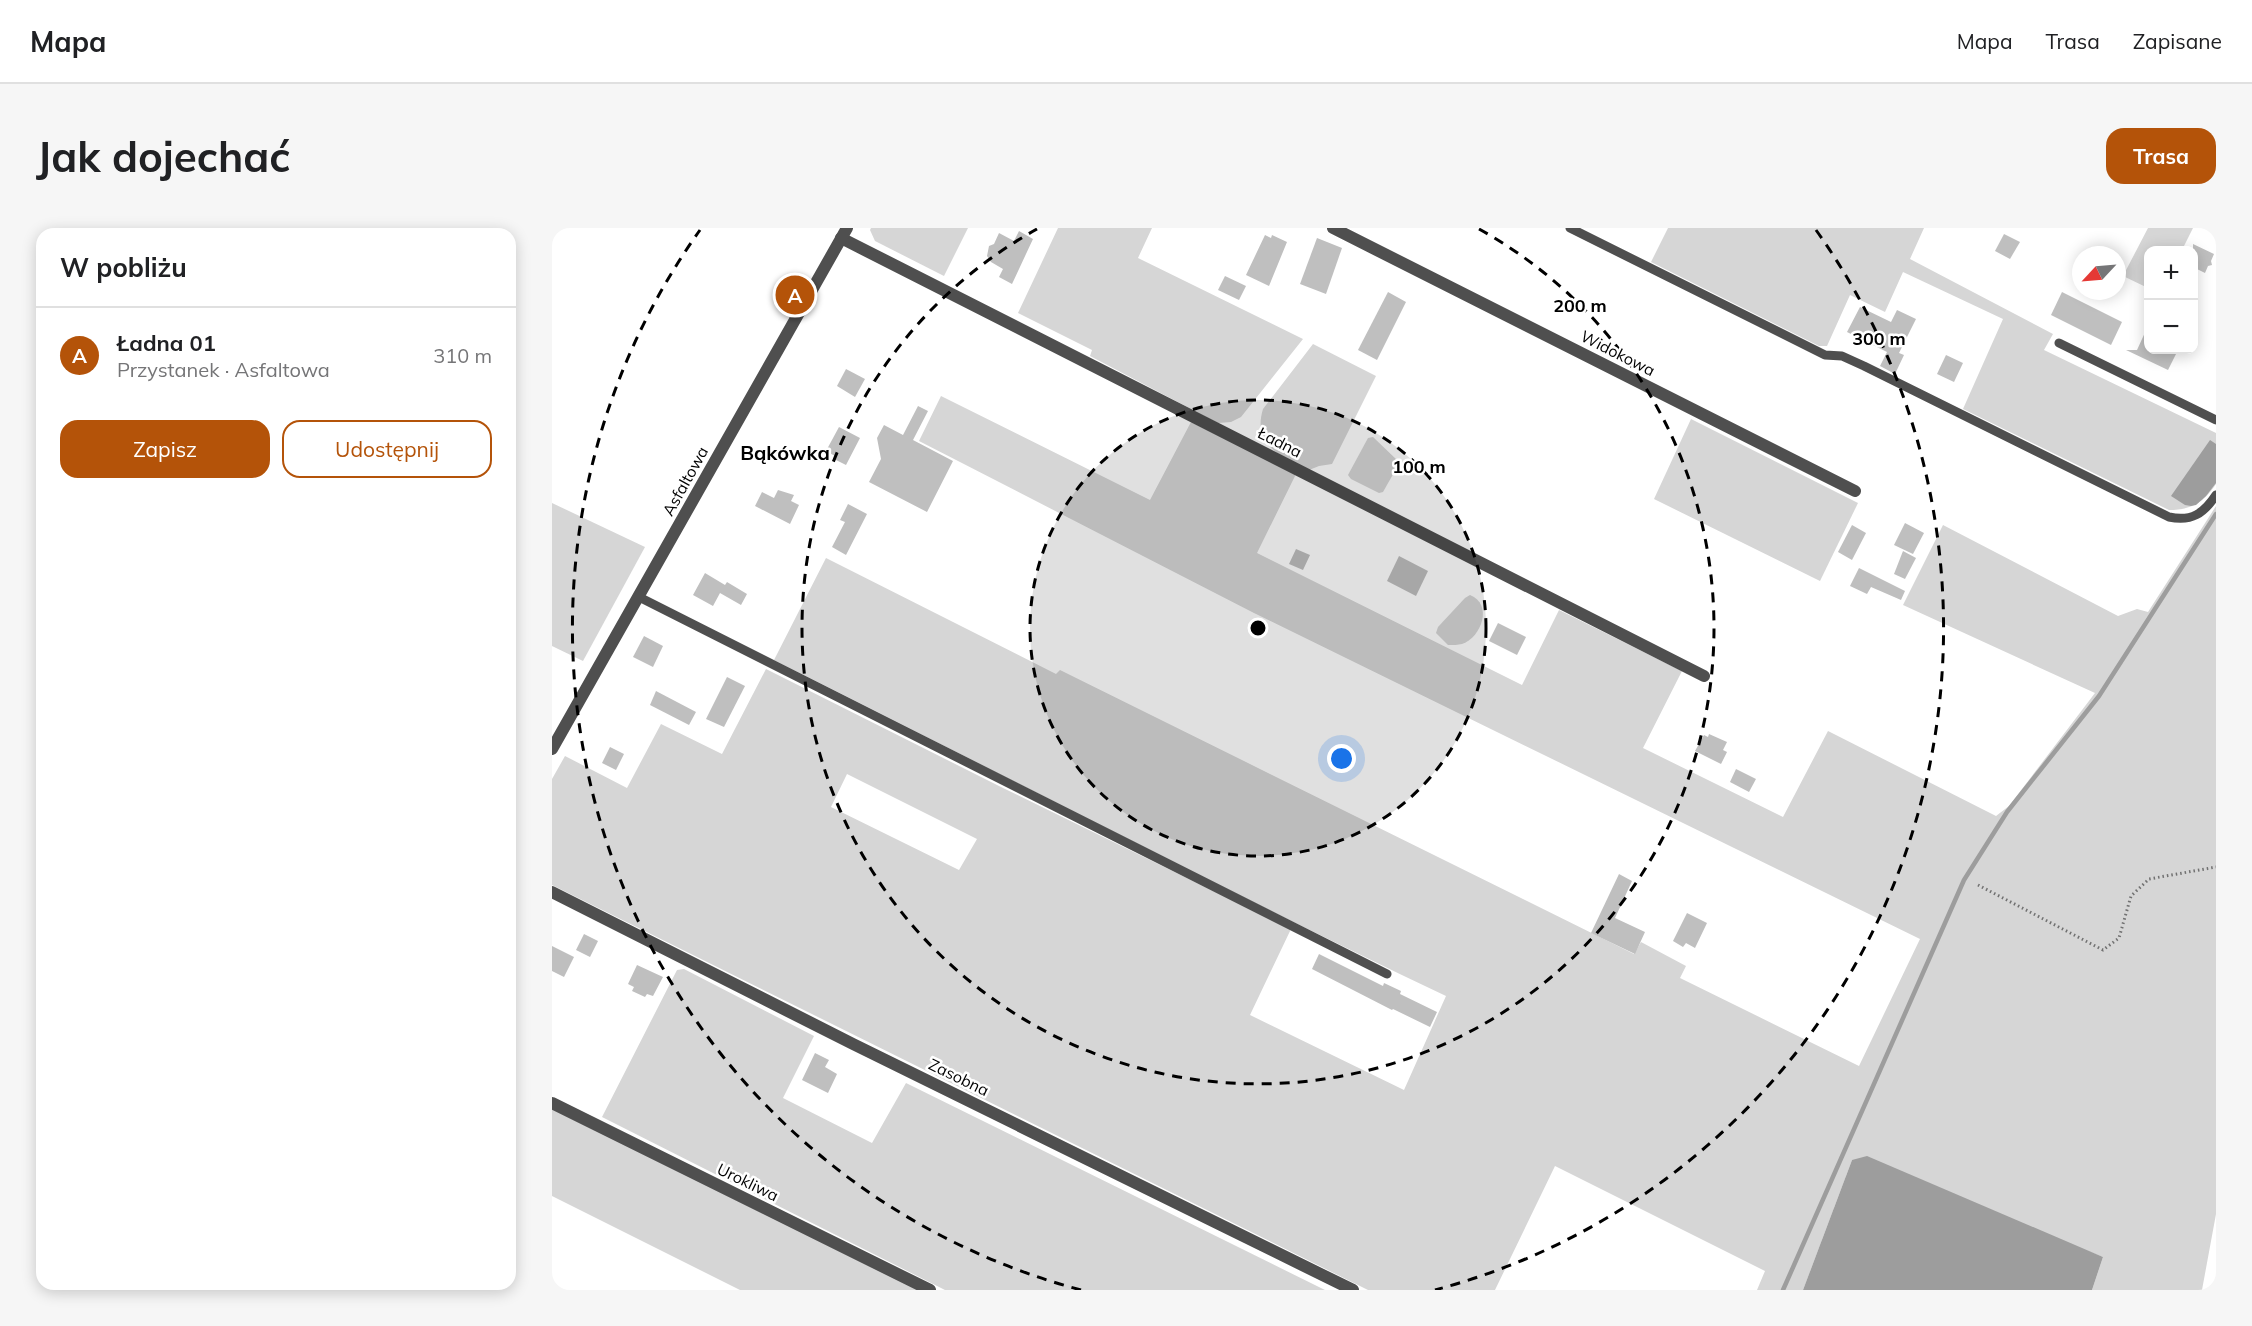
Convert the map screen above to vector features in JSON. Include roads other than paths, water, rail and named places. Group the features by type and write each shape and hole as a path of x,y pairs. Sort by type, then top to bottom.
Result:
{"street":[{"name":"Widokowa","path":"1333,228 1855,491"},
{"name":"Asfaltowa","path":"552,749 844,233"},
{"name":"Ładna","path":"844,233 1704,676"},
{"name":"Zasobna","path":"552,892 853,1044 1353,1290"},
{"name":"Urokliwa","path":"552,1103 930,1290"}],"lane":[{"path":"1570,228 1825,355 1842,356 1864,366 2169,517 2180,520 2194,517 2206,510 2216,495"},
{"path":"2058,343 2216,420"},
{"path":"639,597 1387,974"}],"waterway":[{"path":"1783,1290 1964,880 2007,812 2099,696 2216,514"}],"place":[{"name":"Ładna 01","path":"795,295"}],"district":[{"name":"Bąkówka","path":"785,452"}]}
